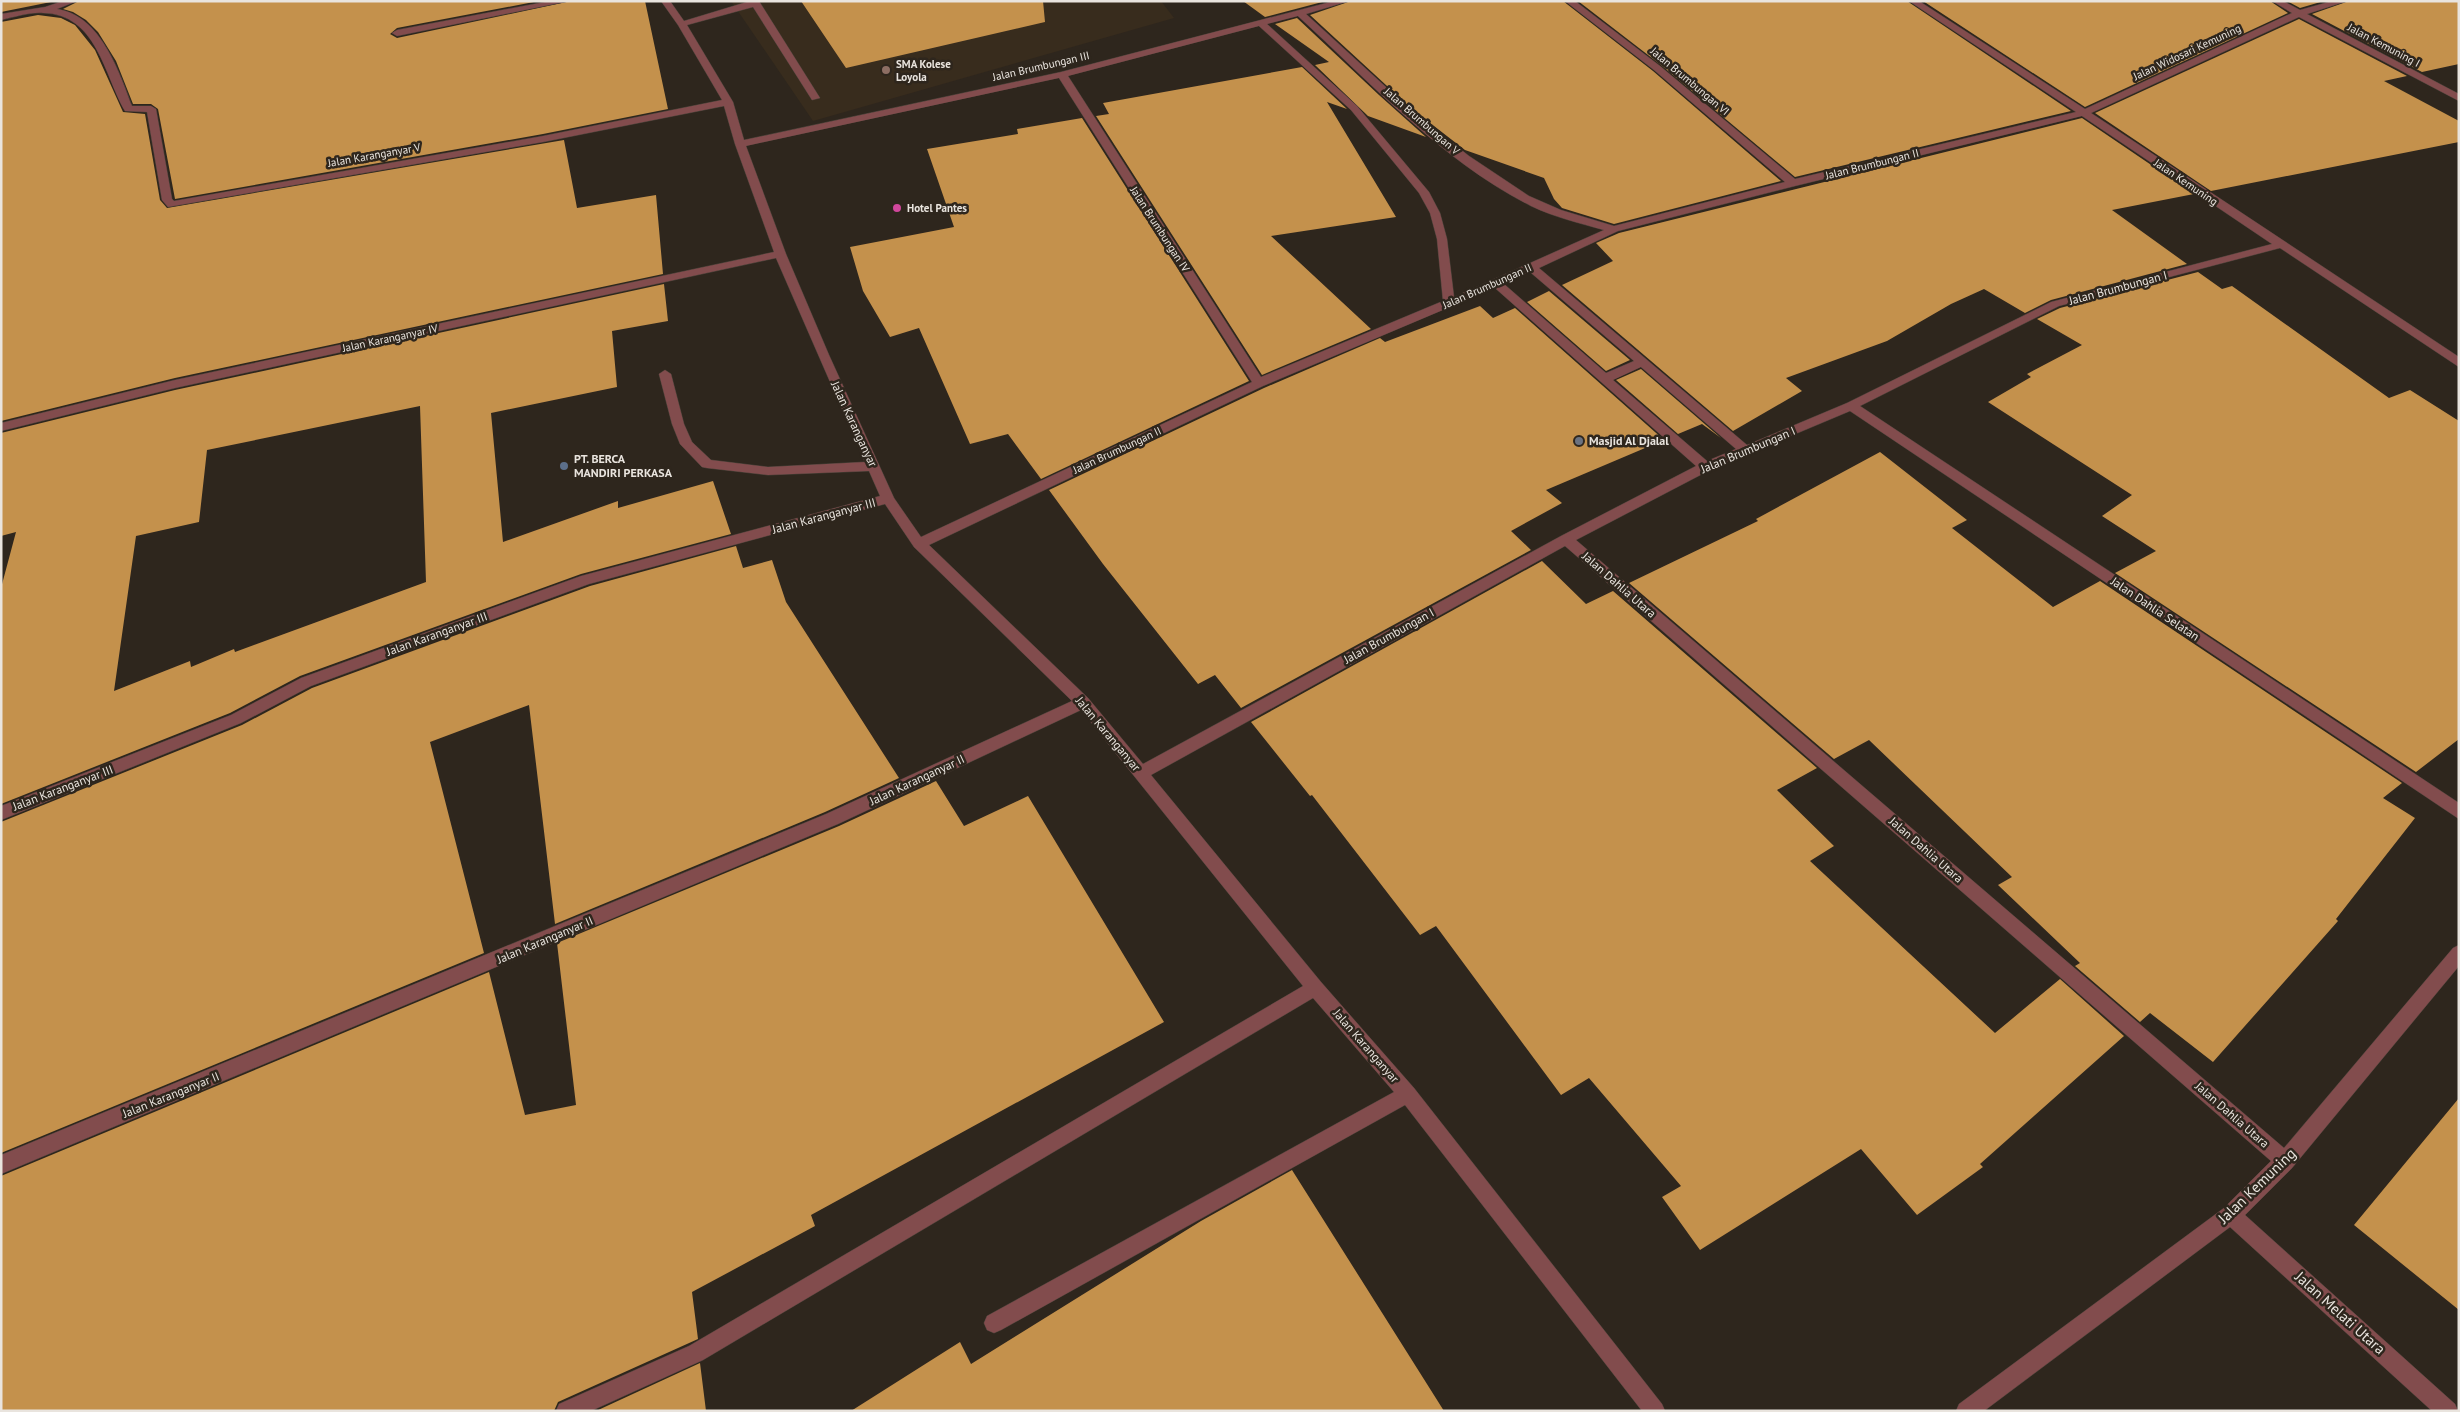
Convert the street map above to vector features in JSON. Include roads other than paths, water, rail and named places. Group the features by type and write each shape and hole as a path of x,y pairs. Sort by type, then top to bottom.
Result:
{"street":[{"path":"1,17 44,10 73,1"},
{"path":"397,33 565,1"},
{"name":"Jalan Karanganyar","path":"665,1 682,24 728,102 740,144 780,254 888,499 920,544 1083,702 1142,772 1315,988 1408,1094 1654,1411"},
{"name":"Jalan Brumbungan III","path":"740,144 1062,75 1345,1"},
{"name":"Jalan Brumbungan VI","path":"1569,1 1657,68 1793,183"},
{"name":"Jalan Kemuning","path":"1913,1 2459,363"},
{"name":"Jalan Kemuning I","path":"2276,1 2459,98"},
{"name":"Jalan Widosari Kemuning","path":"2084,113 2299,13 2343,1"},
{"path":"682,24 754,3 815,98"},
{"name":"Jalan Karanganyar V","path":"44,10 69,16 95,38 119,83 128,109 151,109 167,200 172,204 544,139 728,102"},
{"name":"Jalan Brumbungan V","path":"1300,13 1456,152 1525,198 1561,215 1614,229"},
{"path":"1262,24 1354,108 1424,192 1435,213 1442,239 1449,303"},
{"name":"Jalan Brumbungan IV","path":"1062,75 1259,382"},
{"name":"Jalan Brumbungan II","path":"920,544 1259,382 1496,283 1614,229 1793,183 2084,113"},
{"name":"Jalan Brumbungan I","path":"1142,772 1566,539 1705,467 1851,406 2056,304 2280,245"},
{"name":"Jalan Karanganyar IV","path":"1,427 104,404 176,384 780,254"},
{"path":"1530,267 1746,450"},
{"path":"1496,283 1705,467"},
{"path":"1604,378 1642,362"},
{"path":"666,374 678,424 686,444 707,464 768,471 874,466"},
{"name":"Jalan Dahlia Selatan","path":"1851,406 2459,812"},
{"name":"Jalan Karanganyar III","path":"1,812 236,719 306,682 586,580 888,499"},
{"name":"Jalan Dahlia Utara","path":"1566,539 2285,1161"},
{"name":"Jalan Karanganyar II","path":"1,1165 832,819 1083,702"},
{"name":"Jalan Kemuning","path":"1966,1411 2231,1215 2285,1161 2459,953"},
{"path":"566,1411 696,1353 1315,988"},
{"path":"994,1323 1408,1094"},
{"name":"Jalan Melati Utara","path":"2231,1215 2448,1411"}],"place":[{"name":"SMA Kolese Loyola","path":"886,70"},
{"name":"Hotel Pantes","path":"897,208"},
{"name":"Masjid Al Djalal","path":"1579,441"},
{"name":"PT. BERCA MANDIRI PERKASA","path":"564,466"}]}
